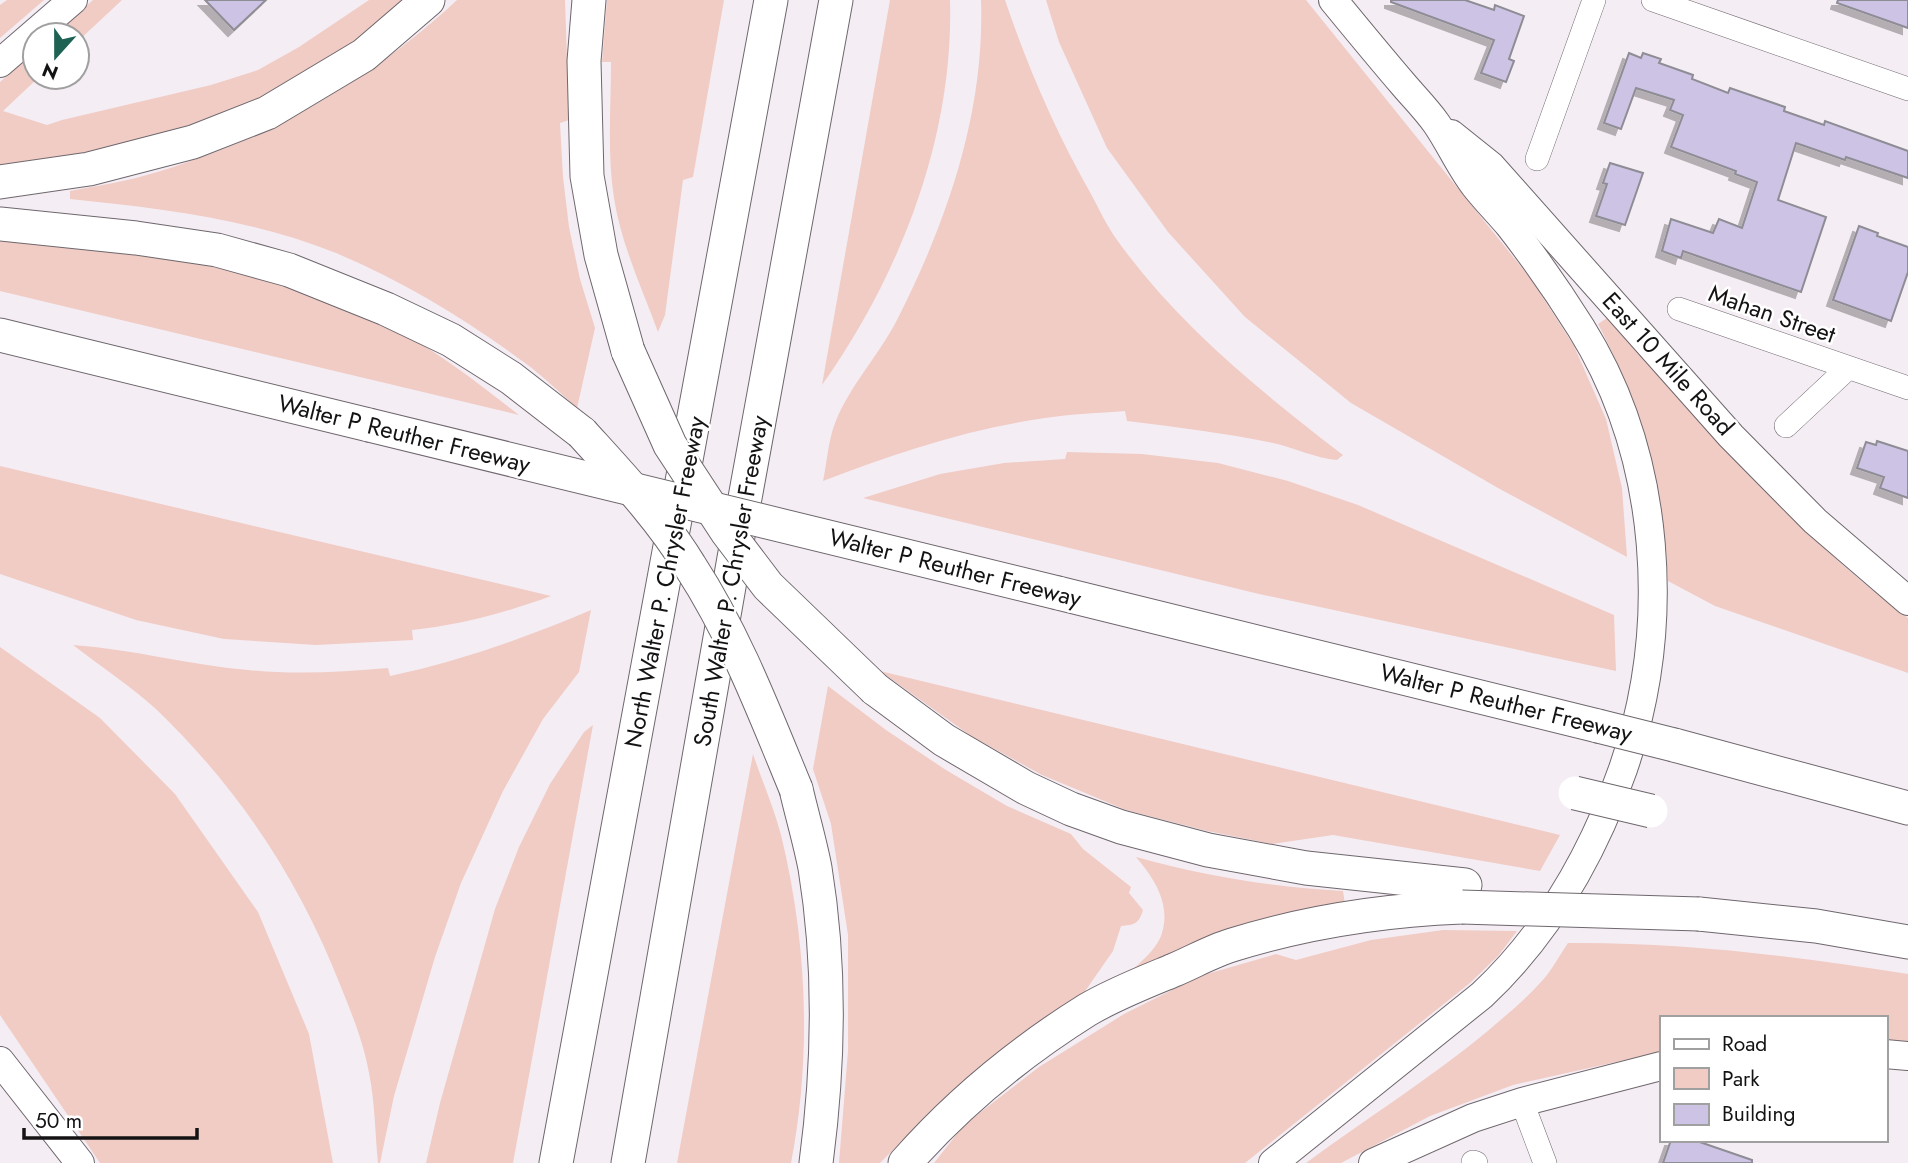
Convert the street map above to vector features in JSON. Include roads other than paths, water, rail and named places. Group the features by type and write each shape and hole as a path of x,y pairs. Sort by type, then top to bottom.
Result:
{"highway":[{"path":"0,182 89,169 193,142 267,113 364,55 428,0"},
{"path":"589,0 584,61 587,176 601,255 628,351 670,445 727,532 768,586 875,689 944,740 1026,788 1071,809 1121,827 1208,850 1463,896 1816,926 1908,942"},
{"name":"North Walter P. Chrysler Freeway","path":"556,1163 771,0"},
{"name":"South Walter P. Chrysler Freeway","path":"628,1163 734,558 836,0"},
{"path":"0,224 136,238 217,250 289,270 386,309 452,340 511,377 582,433 634,491 691,566 740,659 796,789 814,865 822,922 825,973 825,1096 816,1163"},
{"name":"Walter P Reuther Freeway","path":"0,335 1598,726 1908,808"},
{"path":"1575,793 1651,811"},
{"path":"905,1163 937,1127 1024,1054 1089,1009 1126,990 1231,945 1322,923 1463,896"}],"main road":[{"path":"0,63 73,0"},
{"path":"1273,1163 1482,995 1533,938 1576,874 1609,807 1638,724 1651,635 1652,572 1649,522 1640,472 1607,377 1581,329 1509,226 1474,184 1435,122 1333,0"},
{"name":"East 10 Mile Road","path":"1435,122 1491,166 1731,436 1815,522 1908,601"},
{"path":"1887,1055 1908,1056"},
{"path":"0,1060 80,1163"},
{"path":"1373,1163 1441,1130 1522,1102 1660,1066"}],"street":[{"path":"1537,159 1594,0"},
{"path":"1653,0 1908,89"},
{"name":"Mahan Street","path":"1679,309 1908,388"},
{"name":"Mahan Street","path":"1786,426 1848,368"},
{"path":"1522,1102 1545,1163"}]}
